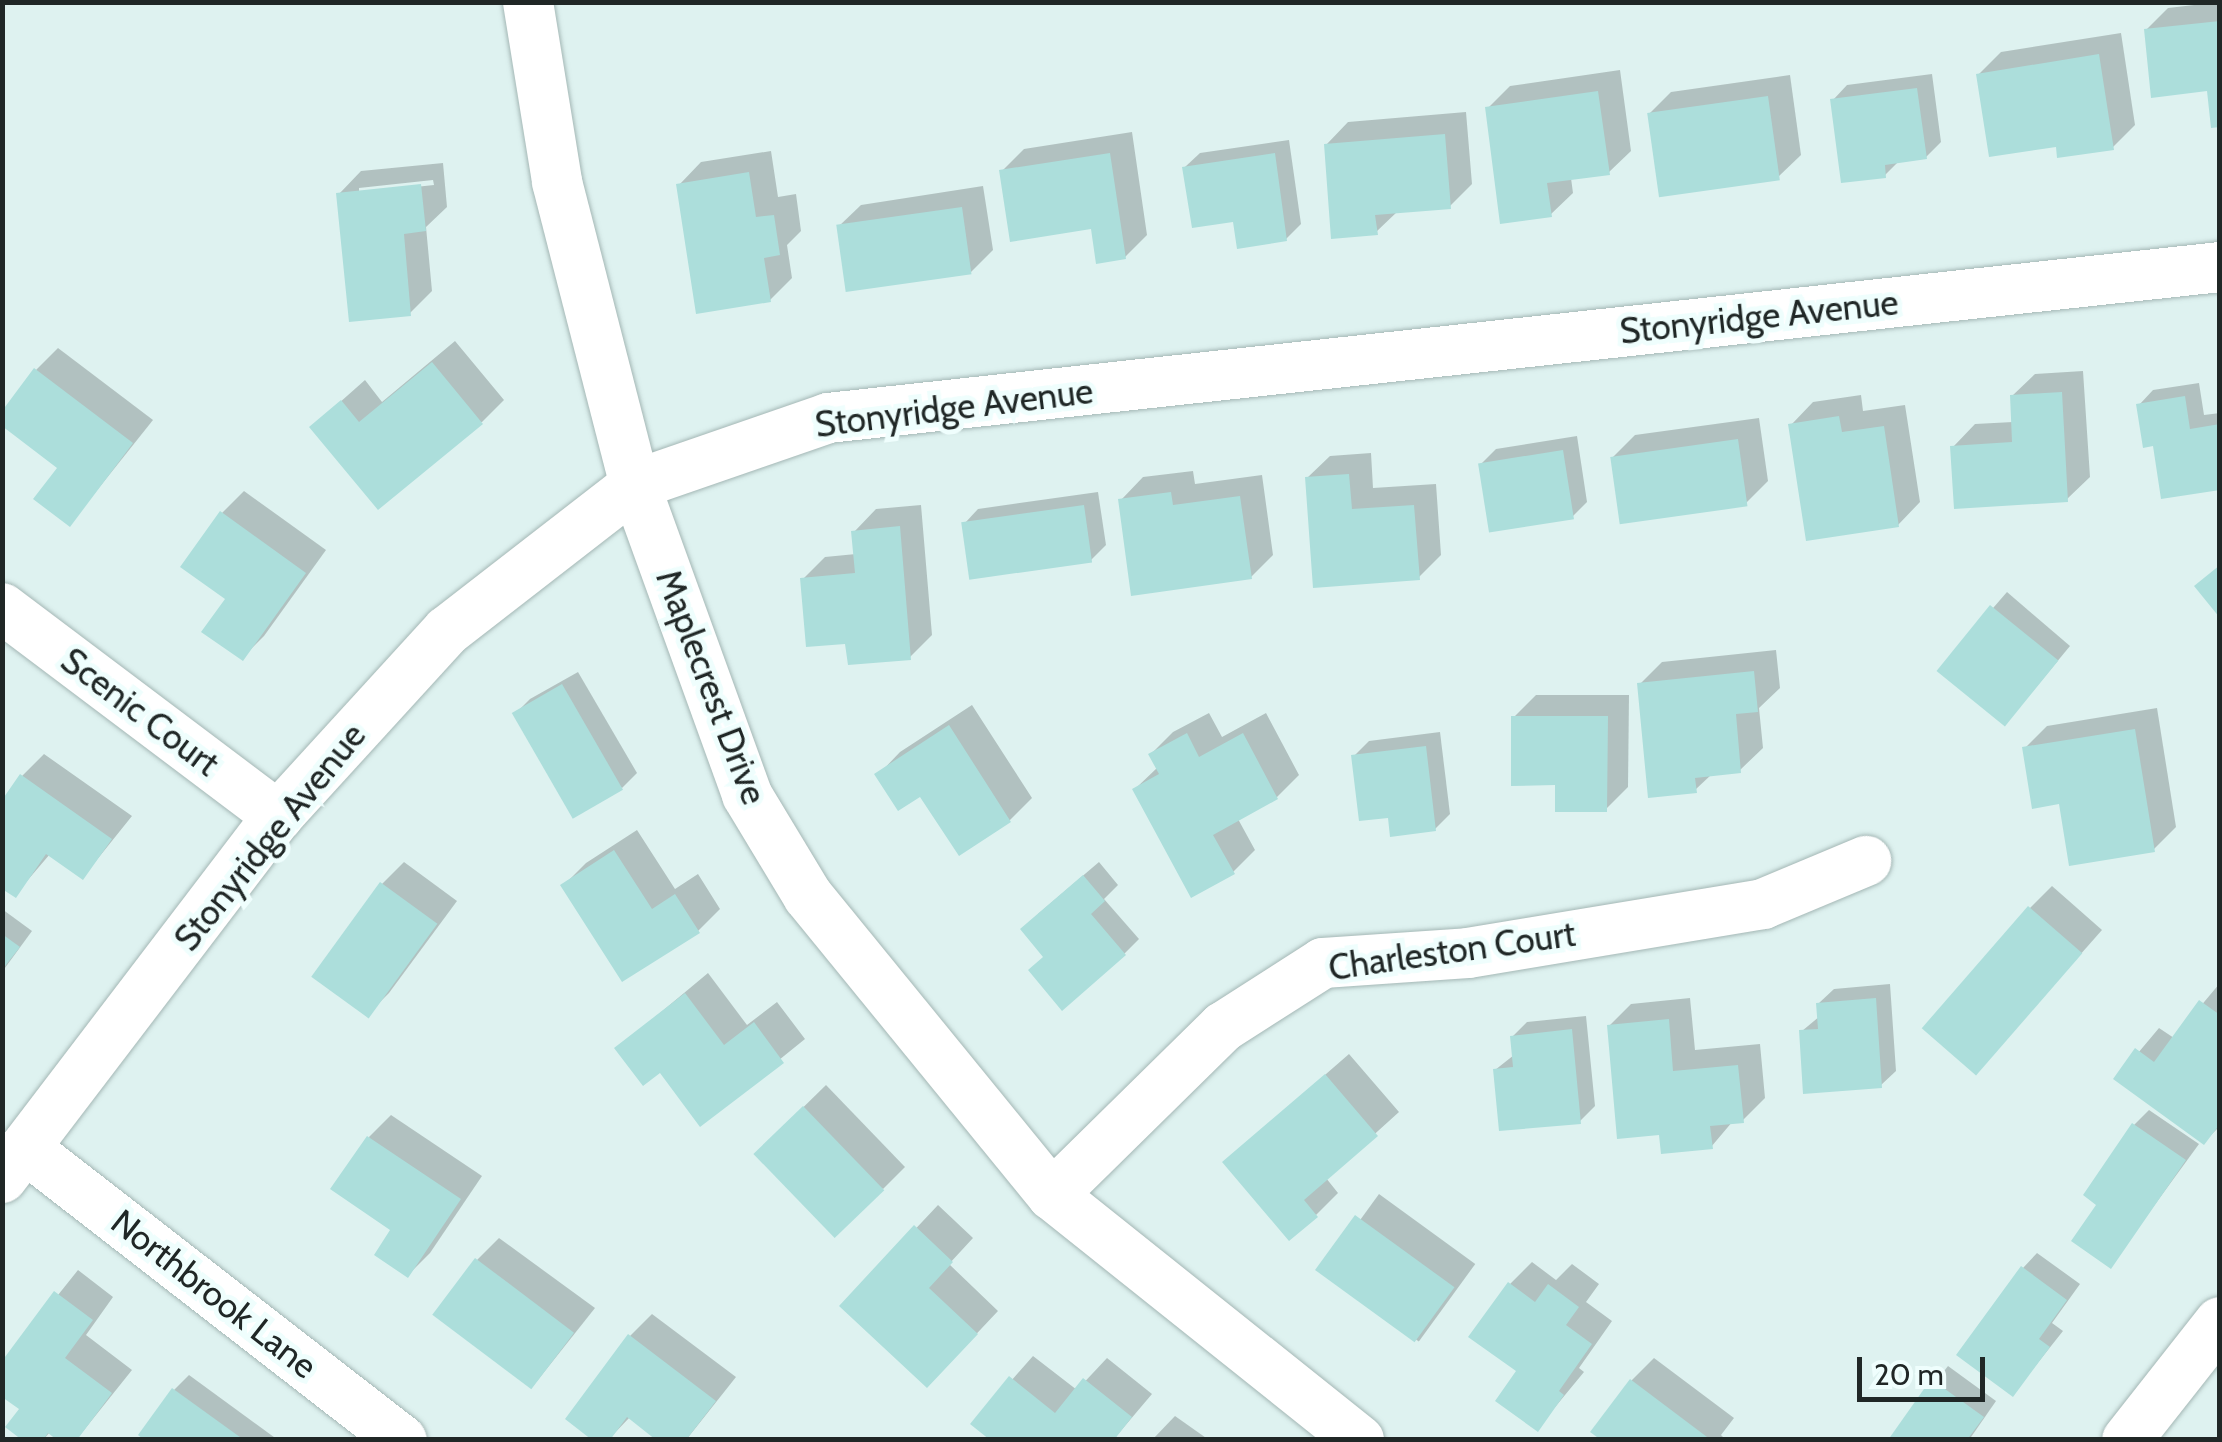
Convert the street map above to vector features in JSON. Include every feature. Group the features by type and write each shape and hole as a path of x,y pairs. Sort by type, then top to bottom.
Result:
{"street":[{"name":"Maplecrest Drive","path":"528,2 557,182 635,485 747,794 808,896 1052,1195 1359,1440"},
{"name":"Stonyridge Avenue","path":"14,1163 278,816 447,631 635,485 828,418 2220,267"},
{"name":"Scenic Court","path":"2,608 278,816"},
{"name":"Charleston Court","path":"1052,1195 1223,1027 1323,962 1468,953 1763,904 1866,861"},
{"name":"Northbrook Lane","path":"14,1163 402,1440"},
{"path":"2127,1440 2220,1322"}],"building":[{"path":"2220,21 2220,127 2211,128 2207,91 2151,98 2144,29"},
{"path":"2099,54 2114,150 2057,158 2056,147 1989,157 1976,74"},
{"path":"1917,88 1927,159 1885,165 1886,178 1841,183 1830,99"},
{"path":"1598,91 1610,175 1547,183 1552,217 1500,224 1485,107"},
{"path":"1768,96 1780,180 1659,197 1647,113"},
{"path":"1445,134 1451,209 1375,215 1378,235 1331,239 1324,144"},
{"path":"1110,153 1126,259 1096,264 1091,229 1010,242 999,170"},
{"path":"1275,153 1287,241 1237,249 1233,222 1192,228 1182,167"},
{"path":"749,172 756,217 774,215 780,255 764,258 771,302 696,314 676,184"},
{"path":"421,184 426,231 404,234 411,316 349,322 336,193"},
{"path":"962,207 971,274 846,292 836,225"},
{"path":"432,362 483,424 378,510 309,427 341,400 359,422"},
{"path":"34,368 133,443 70,527 33,499 57,468 2,426 2,411"},
{"path":"2062,392 2068,502 1954,509 1950,446 2012,442 2010,395"},
{"path":"2185,396 2190,429 2220,424 2220,490 2161,499 2153,446 2143,448 2136,404"},
{"path":"1839,416 1842,432 1884,426 1899,527 1806,541 1788,424"},
{"path":"1738,439 1747,506 1620,524 1610,457"},
{"path":"1563,450 1574,519 1489,533 1478,463"},
{"path":"1349,474 1352,509 1414,505 1420,580 1313,588 1305,477"},
{"path":"1171,492 1173,505 1240,496 1252,579 1131,596 1118,499"},
{"path":"1084,505 1092,562 969,580 961,522"},
{"path":"220,511 306,573 243,661 201,632 225,599 180,567"},
{"path":"900,526 911,660 848,665 845,644 806,647 800,578 855,573 851,531"},
{"path":"2220,565 2220,618 2194,586"},
{"path":"1990,605 2058,660 2005,726 1937,671"},
{"path":"1754,671 1758,712 1736,714 1741,773 1695,778 1697,793 1648,798 1637,683"},
{"path":"562,684 623,790 573,819 512,713"},
{"path":"1511,716 1608,716 1607,812 1555,812 1555,785 1511,786"},
{"path":"949,725 1011,822 959,856 920,797 898,811 874,774"},
{"path":"2135,729 2155,852 2069,866 2059,804 2032,809 2022,747"},
{"path":"1187,733 1199,757 1243,733 1278,799 1213,835 1235,874 1191,898 1132,789 1159,774 1148,754"},
{"path":"1426,746 1436,831 1390,837 1388,818 1359,821 1351,755"},
{"path":"20,774 112,839 83,880 46,854 16,898 2,889 2,800"},
{"path":"614,850 652,909 675,894 700,933 622,982 560,885"},
{"path":"1083,875 1105,901 1091,914 1126,955 1062,1011 1028,970 1043,957 1020,929"},
{"path":"380,882 437,924 369,1018 311,977"},
{"path":"2028,906 2082,953 1976,1075 1922,1028"},
{"path":"2,934 20,947 2,970"},
{"path":"685,993 724,1045 754,1022 784,1063 700,1127 660,1073 643,1086 614,1048"},
{"path":"1876,998 1882,1088 1803,1094 1799,1030 1818,1029 1816,1003"},
{"path":"2199,1000 2220,1015 2220,1124 2204,1145 2113,1079 2135,1048 2154,1062"},
{"path":"1669,1019 1673,1071 1738,1065 1744,1123 1710,1126 1713,1149 1661,1154 1659,1135 1617,1139 1607,1025"},
{"path":"1572,1029 1581,1124 1499,1131 1493,1069 1513,1067 1510,1036"},
{"path":"1325,1074 1378,1136 1304,1200 1318,1217 1289,1241 1222,1162"},
{"path":"803,1106 884,1190 835,1238 753,1154"},
{"path":"2132,1123 2186,1160 2111,1269 2071,1241 2096,1205 2083,1195"},
{"path":"367,1136 461,1199 408,1278 374,1255 390,1230 330,1189"},
{"path":"1355,1215 1455,1287 1415,1342 1315,1270"},
{"path":"914,1225 953,1262 929,1288 978,1334 927,1388 839,1306"},
{"path":"475,1258 574,1333 531,1389 432,1315"},
{"path":"2021,1266 2067,1300 2039,1339 2050,1347 2013,1397 1956,1355"},
{"path":"1508,1282 1535,1302 1548,1284 1579,1307 1566,1325 1592,1344 1559,1391 1564,1395 1538,1432 1495,1401 1516,1371 1468,1337"},
{"path":"54,1291 93,1320 65,1358 112,1393 77,1440 57,1440 48,1433 43,1440 22,1440 5,1427 19,1409 2,1397 2,1361"},
{"path":"628,1334 716,1401 686,1440 656,1440 627,1417 610,1440 592,1440 565,1419"},
{"path":"1009,1376 1055,1413 1083,1378 1132,1417 1114,1440 990,1440 970,1424"},
{"path":"1630,1379 1711,1440 1601,1440 1590,1432"},
{"path":"1931,1379 1984,1417 1967,1440 1888,1440"},
{"path":"172,1388 244,1440 144,1440 138,1435"}]}
